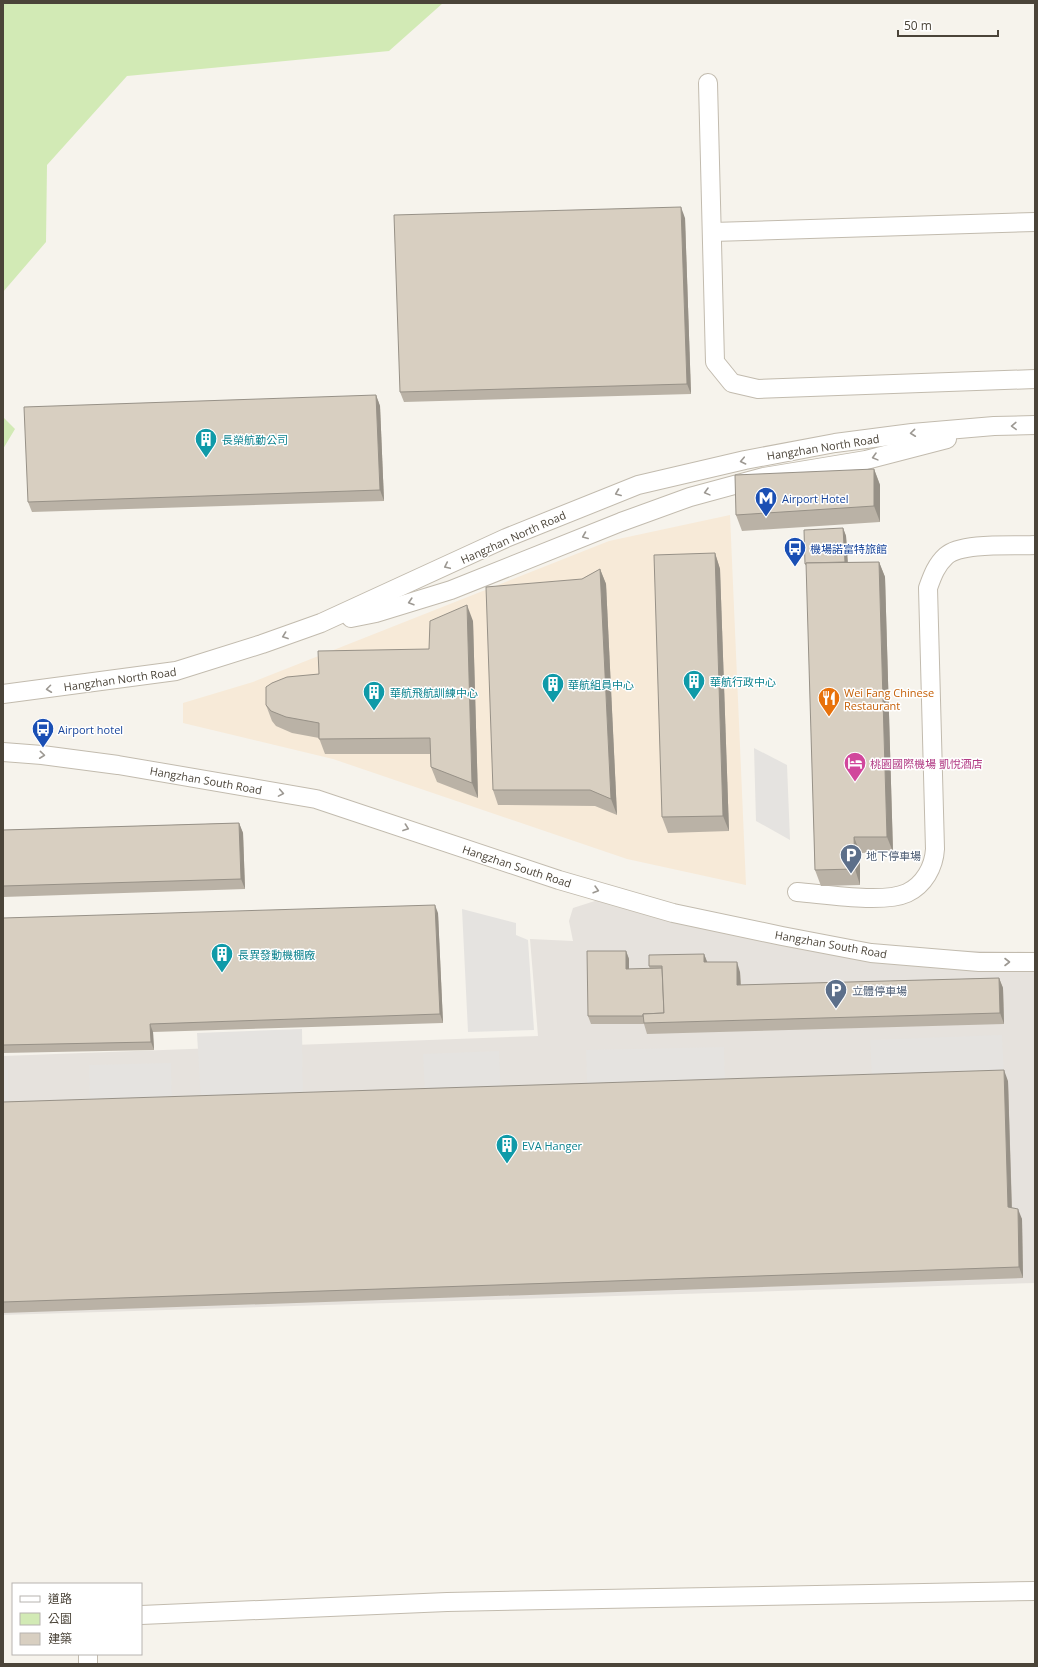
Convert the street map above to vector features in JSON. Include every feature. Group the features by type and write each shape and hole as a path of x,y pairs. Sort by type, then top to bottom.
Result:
{"street":[{"path":"708,83 715,362 732,383 758,389 1035,379"},
{"path":"712,232 1035,222"},
{"name":"Hangzhan North Road","path":"3,694 176,671 321,623 506,538 638,485 745,460 835,443 912,433 994,426 1035,425"},
{"path":"321,623 376,614 451,590 614,525 690,497 764,477 866,460 994,426"},
{"path":"797,892 867,897 890,896 907,893 931,870 935,849 928,588 935,570 946,555 976,546 1035,545"},
{"name":"Hangzhan South Road","path":"3,752 42,755 118,765 316,799 559,880 673,913 782,936 871,953 979,962 1035,962"},
{"path":"142,1614 447,1602 1035,1591"}],"shaded area":[{"path":"730,515 746,885 627,859 333,759 183,723 183,703 253,682 609,541"},
{"path":"754,748 787,765 790,840 756,821"},
{"name":"EVA Hanger","path":"598,900 845,948 1035,952 1035,1283 3,1315 3,1056 538,1036 530,939 573,941 569,921 573,908"},
{"path":"462,909 516,923 516,935 528,940 534,1030 468,1032"},
{"path":"302,1029 303,1101 201,1103 197,1033"},
{"path":"1002,1035 1004,1074 872,1079 870,1040"},
{"path":"724,1047 725,1083 587,1086 586,1050"},
{"path":"499,1051 501,1093 425,1096 423,1054"},
{"path":"171,1063 172,1106 90,1108 89,1065"},
{"path":"3,1070 8,1070 9,1110 3,1110"}],"green space":[{"path":"3,3 443,3 389,51 127,76 47,165 46,242 3,292"},
{"path":"3,417 15,429 3,449"}],"building":[{"path":"681,207 687,384 400,392 394,215"},
{"name":"長榮航勤公司","path":"376,395 380,490 28,502 24,407"},
{"path":"874,469 874,506 736,515 735,475"},
{"path":"843,528 845,562 805,564 804,530"},
{"name":"華航行政中心","path":"715,553 723,816 662,817 654,555"},
{"name":"桃園國際機場 凱悅酒店","path":"879,562 887,837 854,837 855,869 815,870 806,563"},
{"name":"華航組員中心","path":"600,569 611,799 590,790 493,790 486,587 582,579"},
{"name":"華航飛航訓練中心","path":"467,605 472,783 431,767 430,738 319,739 319,723 286,717 271,711 266,705 266,687 272,683 287,677 319,674 318,651 429,649 430,621"},
{"path":"239,823 241,879 3,886 3,830"},
{"name":"長異發動機棚廠","path":"435,905 440,1014 150,1024 151,1042 3,1045 3,918"},
{"path":"587,951 626,951 626,969 662,968 664,1013 643,1014 643,1016 588,1016"},
{"name":"立體停車場","path":"704,954 704,962 737,962 737,985 999,978 1000,1013 644,1023 643,1014 664,1013 662,966 649,966 649,955"},
{"name":"EVA Hanger","path":"1004,1070 1008,1207 1018,1209 1019,1267 3,1302 3,1102"}],"place":[{"name":"長榮航勤公司","path":"206,458"},
{"name":"Airport Hotel","path":"766,518"},
{"name":"機場諾富特旅館","path":"795,568"},
{"name":"華航行政中心","path":"694,700"},
{"name":"華航組員中心","path":"553,704"},
{"name":"華航飛航訓練中心","path":"374,712"},
{"name":"Wei Fang Chinese Restaurant","path":"829,718"},
{"name":"Airport hotel","path":"43,748"},
{"name":"桃園國際機場 凱悅酒店","path":"855,782"},
{"name":"地下停車場","path":"851,874"},
{"name":"長異發動機棚廠","path":"222,974"},
{"name":"立體停車場","path":"836,1010"},
{"name":"EVA Hanger","path":"507,1164"}]}
